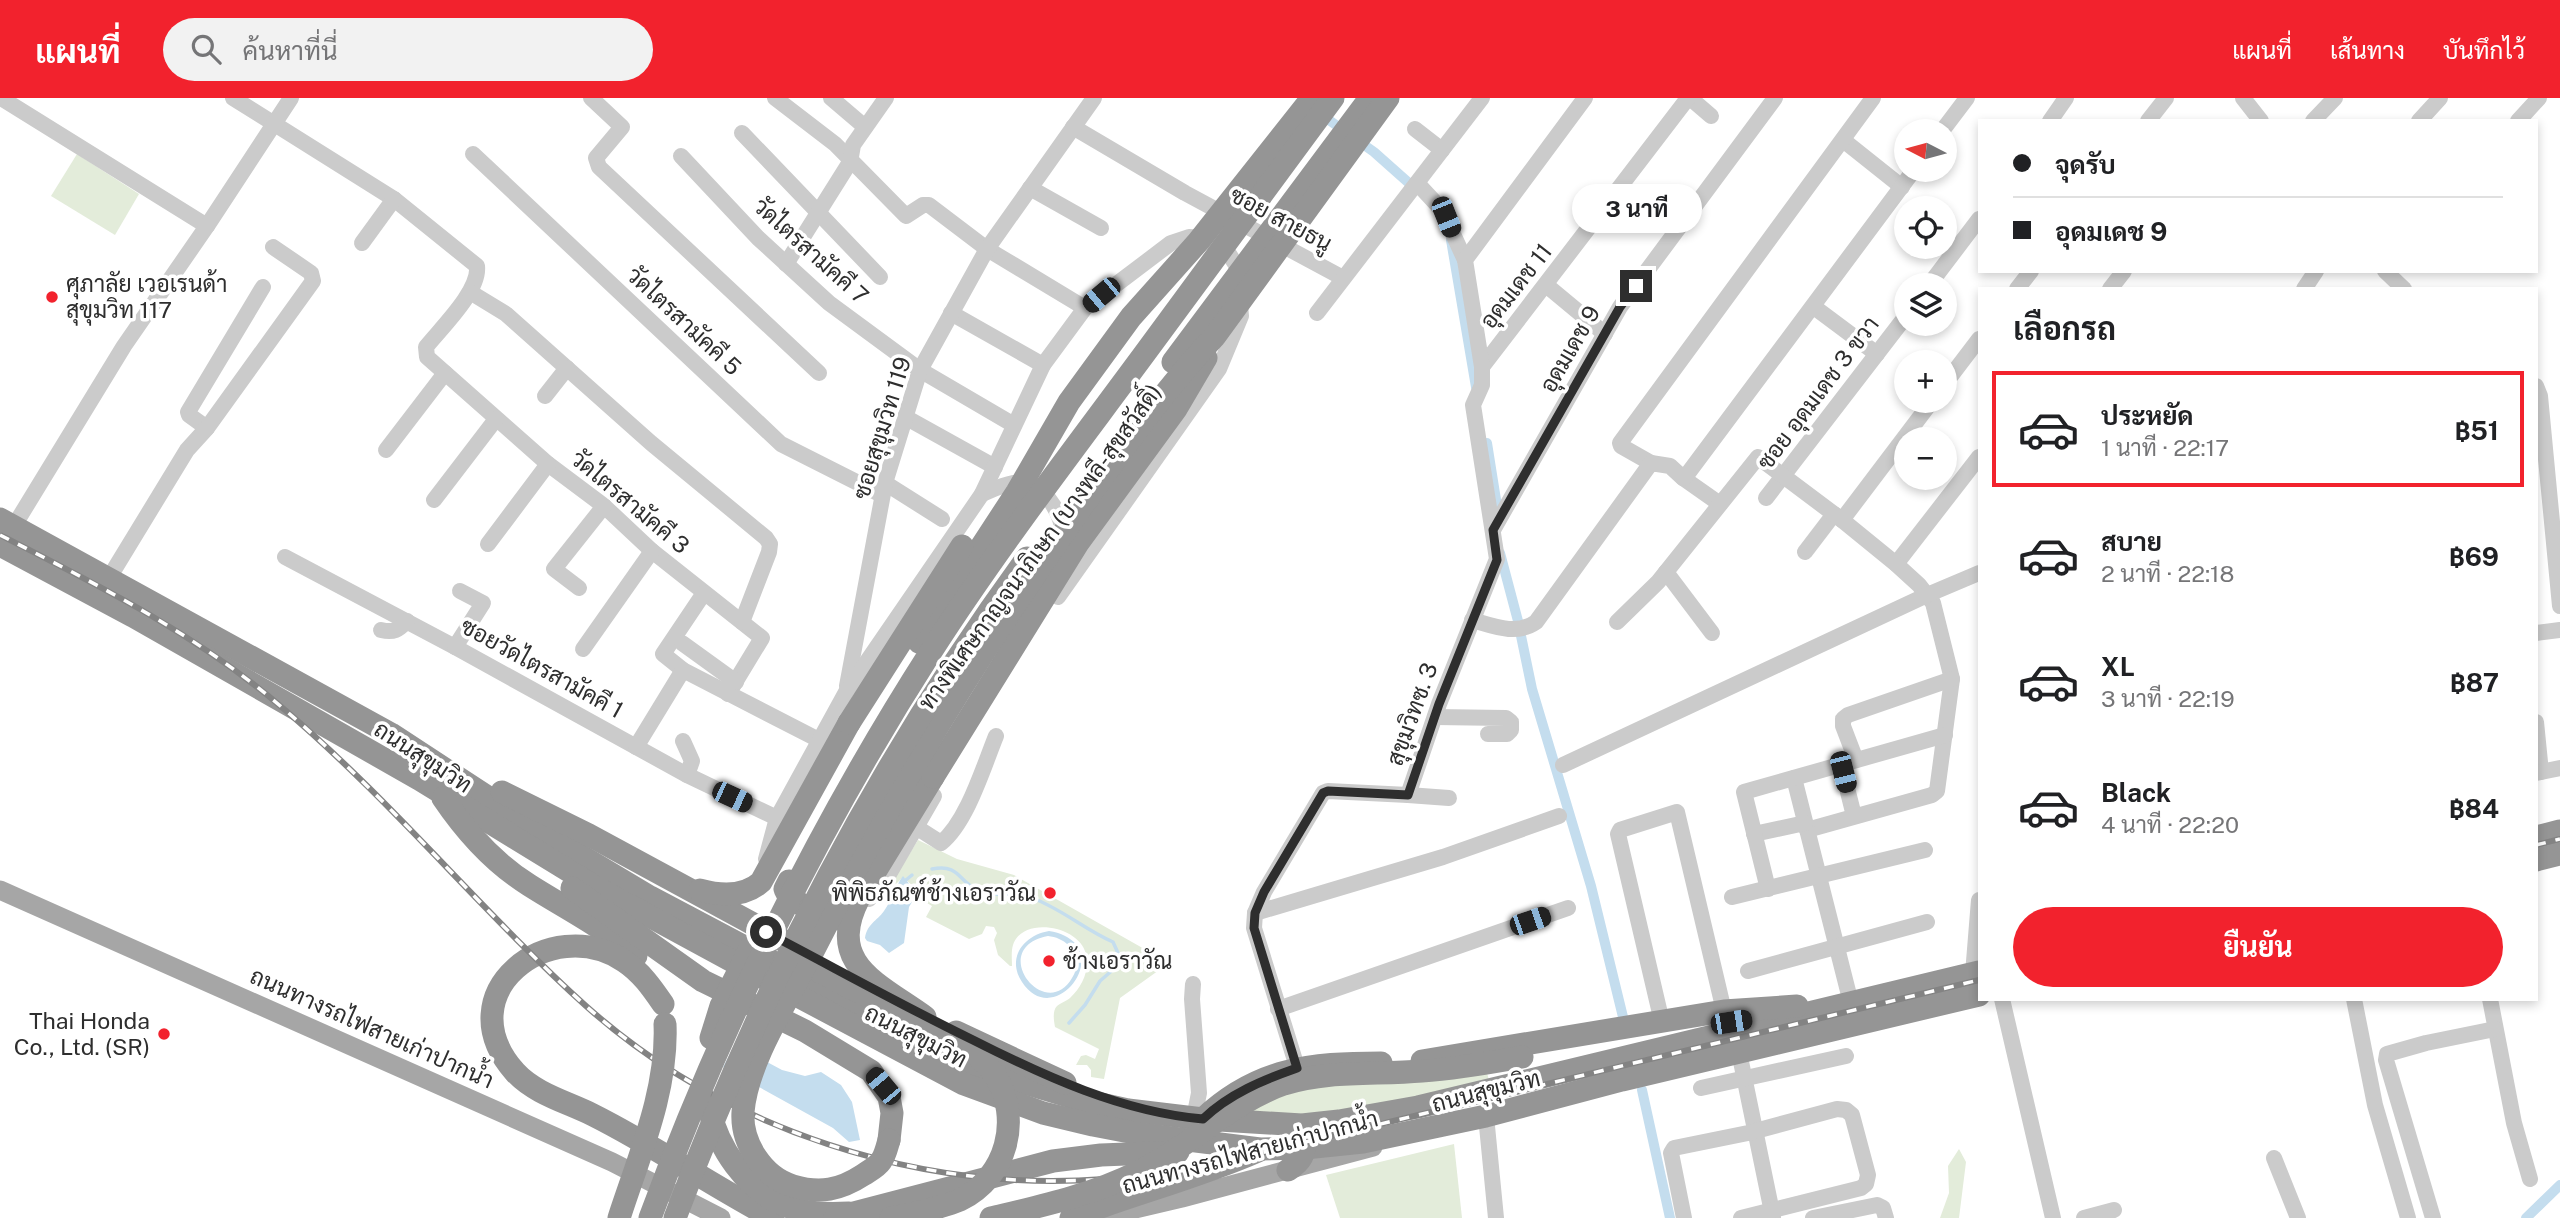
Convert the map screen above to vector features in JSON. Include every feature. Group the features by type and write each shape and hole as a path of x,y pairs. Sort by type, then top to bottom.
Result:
{"highway":[{"path":"677,884 730,894 747,891 761,882 849,723 962,547 1131,317 1198,242 1312,98"},
{"name":"ทางพิเศษกาญจนาภิเษก (บางพลี-สุขสวัสดิ์)","path":"650,1218 705,1080 780,920 832,820 932,650 998,553 1333,98"},
{"name":"ทางพิเศษกาญจนาภิเษก (บางพลี-สุขสวัสดิ์)","path":"675,1218 726,1090 790,950 852,828 902,744 955,660 1014,575 1370,98"},
{"path":"463,807 684,969 704,981 804,1031 871,1071 889,1097 892,1114 889,1140 881,1161 845,1185 820,1191 780,1181 760,1164 744,1131 743,1114 746,1095 759,1057 873,839 965,681 1030,580 1136,431 1187,366 1215,336 1388,98"},
{"path":"925,1017 872,979 853,959 846,938 850,917 1078,542 1189,389 1215,336"},
{"path":"859,1212 824,1214 785,1205 755,1186 735,1165 719,1140 707,1100 706,1066 713,1029 733,982 856,749 919,643 1031,470 1069,402"},
{"name":"ถนนสุขุมวิท","path":"7,523 109,578 213,648 463,807 643,914 964,1084 1043,1113 1093,1125 1251,1149 1305,1148 1363,1142 1486,1116 1735,1052 1894,1005 1977,970"},
{"name":"ถนนสุขุมวิท","path":"0,545 391,734 538,830 640,891 928,1044 985,1071 1038,1088 1128,1110 1189,1118 1302,1125 1374,1116 1845,1005 1894,1005"},
{"path":"850,917 829,917 807,910 787,893 786,886 884,710 945,612"},
{"path":"391,734 589,835 925,1017 1053,1078 1105,1097 1189,1118 1261,1080 1297,1068 1343,1062 1429,1061 1724,1011 1845,1005"},
{"path":"440,792 462,826 493,856 526,883 604,931 636,955 655,979 664,1014 666,1047 663,1073 619,1218"},
{"path":"524,803 612,860 968,1048 985,1063 1003,1091 1008,1108 1007,1142 1002,1159 992,1174 960,1199 891,1218"},
{"path":"2538,836 2560,831"},
{"path":"2538,860 2560,854"},
{"path":"664,1014 646,980 622,960 607,952 589,948 555,948 523,961 506,979 492,1007 493,1035 512,1068 530,1085 593,1115 773,1218"},
{"path":"991,1218 1071,1198 1139,1172 1179,1148 1243,1103 1285,1084 1314,1076 1421,1071 1845,1005"},
{"path":"1288,1170 1300,1161 1305,1148 1302,1125"},
{"path":"835,1218 1053,1161 1119,1154 1251,1149"},
{"path":"1071,1218 1153,1187 1228,1164 1251,1149"},
{"path":"1059,1218 1113,1166 1119,1154"}],"main road":[{"name":"ถนนทางรถไฟสายเก่าปากน้ำ","path":"0,890 629,1171 717,1217"},
{"name":"ถนนทางรถไฟสายเก่าปากน้ำ","path":"1096,1218 1117,1215 1348,1155 1416,1132"}],"street":[{"path":"1,98 207,226"},
{"path":"233,98 394,198 477,266 478,271 470,292 506,314 651,443 768,541 769,552 742,622"},
{"path":"7,523 291,98"},
{"path":"591,98 622,127 596,158 599,167 819,373"},
{"path":"775,98 835,144 906,216 923,205 929,205 987,249 1085,308"},
{"path":"831,98 865,127"},
{"path":"786,264 850,162 853,145 886,98"},
{"name":"ซอยสุขุมวิท 119","path":"846,692 883,489 920,370 987,249 1094,98"},
{"name":"ซอย สายธนู","path":"1073,127 1185,193 1343,278 1482,98"},
{"path":"1465,260 1585,98"},
{"path":"1689,98 1711,116"},
{"name":"อุดมเดช 11","path":"1482,368 1689,98"},
{"name":"อุดมเดช 9","path":"1498,521 1620,307 1775,98"},
{"path":"1720,505 1670,466 1651,463 1620,443 1873,98"},
{"path":"1951,119 1967,98"},
{"path":"2051,119 2066,98"},
{"path":"2150,119 2166,98"},
{"path":"2315,119 2335,98"},
{"path":"2421,119 2440,98"},
{"path":"2520,119 2539,98"},
{"path":"1415,129 1442,150"},
{"path":"742,133 880,277"},
{"path":"1843,139 1902,187"},
{"name":"วัดไตรสามัคคี 5","path":"473,153 781,444 883,489 942,519"},
{"name":"วัดไตรสามัคคี 7","path":"681,156 758,239 830,303 920,370 1014,425"},
{"path":"1683,478 1906,182"},
{"path":"1416,183 1442,210 1465,260 1482,368"},
{"path":"1030,188 1101,228"},
{"path":"362,243 394,198"},
{"path":"1938,273 1978,220"},
{"path":"761,882 777,818 819,740 846,692 982,494 1043,365 1085,308 1171,243 1189,237 1213,242 1229,254 1236,265 1240,285 1241,316 1219,369 1012,664 888,874 866,903 850,917"},
{"path":"109,578 187,450 207,428 313,281 311,273 273,247"},
{"path":"2112,287 2122,273"},
{"path":"2387,273 2402,287"},
{"path":"1317,313 1343,278"},
{"path":"1546,285 1605,334"},
{"path":"207,428 189,415 188,411 262,287"},
{"name":"วัดไตรสามัคคี 3","path":"470,292 425,352 548,464 604,506 652,551 762,641 732,688"},
{"path":"1814,307 1877,354"},
{"path":"951,313 1043,365"},
{"name":"ซอย อุดมเดช 3 ขวา","path":"1766,498 1894,332"},
{"path":"1957,368 1978,340"},
{"path":"545,396 567,368"},
{"name":"สุขุมวิทซ. 3","path":"1255,913 1264,892 1323,793 1328,791 1408,795 1435,717 1497,559 1498,521 1473,405 1482,385 1482,368"},
{"path":"386,450 445,373"},
{"path":"2538,410 2543,496 2560,606"},
{"path":"1805,552 1838,517 1922,413"},
{"path":"905,417 995,467"},
{"path":"434,500 496,419"},
{"path":"1617,622 1666,572 1758,457 1896,564 1933,603 1952,679 1937,791 1932,795 1854,817 1754,834"},
{"path":"1896,564 1978,458"},
{"path":"1472,620 1518,630 1526,629 1536,622 1651,463"},
{"path":"488,544 548,464"},
{"path":"982,494 1009,484 1023,483 1041,490 1050,501 1060,520 1065,541 1058,597"},
{"path":"579,588 556,573 555,567 604,506"},
{"path":"583,649 652,551"},
{"name":"ซอยวัดไตรสามัคคี 1","path":"285,557 687,775 777,818"},
{"path":"1666,572 1712,633"},
{"path":"1563,765 1978,573"},
{"path":"455,647 483,603 460,592"},
{"path":"915,592 1004,651 1010,656 1012,664"},
{"path":"704,593 663,654 683,670 732,688 819,740"},
{"path":"381,630 397,630 407,621"},
{"path":"2538,633 2560,631"},
{"path":"682,643 732,688"},
{"path":"636,747 683,670"},
{"path":"1854,817 1843,719 1952,679"},
{"path":"1435,717 1506,718 1511,722 1511,730 1507,734 1488,734"},
{"path":"1768,889 1744,792 1945,735"},
{"path":"916,827 941,843 946,839 962,819 996,736"},
{"path":"683,741 692,761 687,775"},
{"path":"2538,772 2560,768"},
{"path":"1794,778 1836,946 1845,1005"},
{"path":"1408,795 1449,798"},
{"path":"1662,1021 1618,834 1620,830 1676,812 1724,1011"},
{"path":"1297,1068 1254,928 1255,913 1443,858 1559,816"},
{"path":"1732,897 1925,850"},
{"path":"1278,1009 1568,908"},
{"path":"1748,971 1927,922"},
{"path":"1977,970 1978,935"},
{"path":"1189,1118 1199,1093 1193,984"},
{"path":"2002,1001 2053,1218"},
{"path":"2354,1001 2375,1105 2409,1218"},
{"path":"2490,1001 2514,1123 2530,1179"},
{"path":"2433,1218 2386,1060 2387,1054 2415,1045 2495,1029"},
{"path":"1735,1052 1768,1214"},
{"path":"1701,1088 1846,1056"},
{"path":"1684,1218 1672,1150 1837,1109 1846,1110 1852,1115 1868,1175 1866,1184 1861,1188 1768,1214 1741,1218"},
{"path":"1486,1116 1496,1218"},
{"path":"2274,1158 2298,1218"},
{"path":"612,1218 629,1171"},
{"path":"1813,1218 1877,1205 1882,1208 1885,1218"},
{"path":"2090,1217 2114,1210"}],"green space":[{"path":"77,154 139,194 115,235 51,196"},
{"path":"918,840 957,859 1014,875 1169,963 1120,998 1104,1079 1091,1077 1091,1070 1087,1065 1076,1065 1081,1056 1095,1059 1099,1049 1055,1027 1055,1008 1074,994 1086,972 1086,954 1081,944 1062,931 1038,927 1027,930 1018,936 1013,945 1010,966 998,955 994,940 997,933 994,927 986,926 982,934 969,939 926,917 932,906 920,899 920,893 903,877 897,883 892,898 884,895"},
{"path":"1485,1064 1491,1089 1250,1122 1243,1103 1264,1092"},
{"path":"1454,1144 1462,1218 1340,1218 1326,1175"},
{"path":"1959,1149 1966,1162 1959,1218 1940,1218 1949,1193 1948,1166"}],"water":[{"path":"903,876 914,890 920,893 920,899 915,897 909,907 904,943 889,953 865,938 870,926 887,907"},
{"path":"1049,931 1070,939 1080,951 1081,966 1075,980 1064,992 1051,998 1036,995 1022,982 1016,964 1020,949 1040,933","holes":["1048,936 1056,938 1073,950 1076,956 1076,971 1061,990 1048,993 1036,988 1027,979 1021,967 1022,954 1030,943"]},
{"path":"735,1045 782,1070 805,1076 821,1072 841,1085 852,1102 860,1140 849,1142 833,1128 723,1067"}],"waterway":[{"path":"1319,113 1374,152 1410,184"},
{"path":"1451,240 1477,393"},
{"path":"1487,443 1497,506 1495,521"},
{"path":"1500,553 1518,621"},
{"path":"1520,631 1532,689 1591,886 1623,1017"},
{"path":"932,869 954,871 972,887 985,892 1037,900 1113,942 1118,953 1116,967 1100,981 1085,1005 1069,1023"},
{"path":"906,880 912,875"},
{"path":"1642,1090 1670,1218"},
{"path":"2526,1218 2560,1185"}],"railway":[{"path":"0,535 148,614 252,683 363,781 510,933 586,1006 641,1050 700,1087 762,1119 828,1144 896,1163 965,1175 1035,1181 1105,1179 1170,1171 1235,1159 1978,980"},
{"path":"2538,844 2560,839"}],"place":[{"name":"ศุภาลัย เวอเรนด้า สุขุมวิท 117","path":"52,297"},
{"name":"พิพิธภัณฑ์ช้างเอราวัณ","path":"1050,893"},
{"name":"ช้างเอราวัณ","path":"1049,961"},
{"name":"Thai Honda Co., Ltd. (SR)","path":"164,1034"}],"route":[{"path":"766,932 925,1017 1026,1066 1105,1097 1171,1116 1203,1119 1261,1080 1297,1068 1254,928 1255,913 1264,892 1323,793 1328,791 1408,795 1439,704 1497,560 1493,530 1620,307 1636,286"}]}
